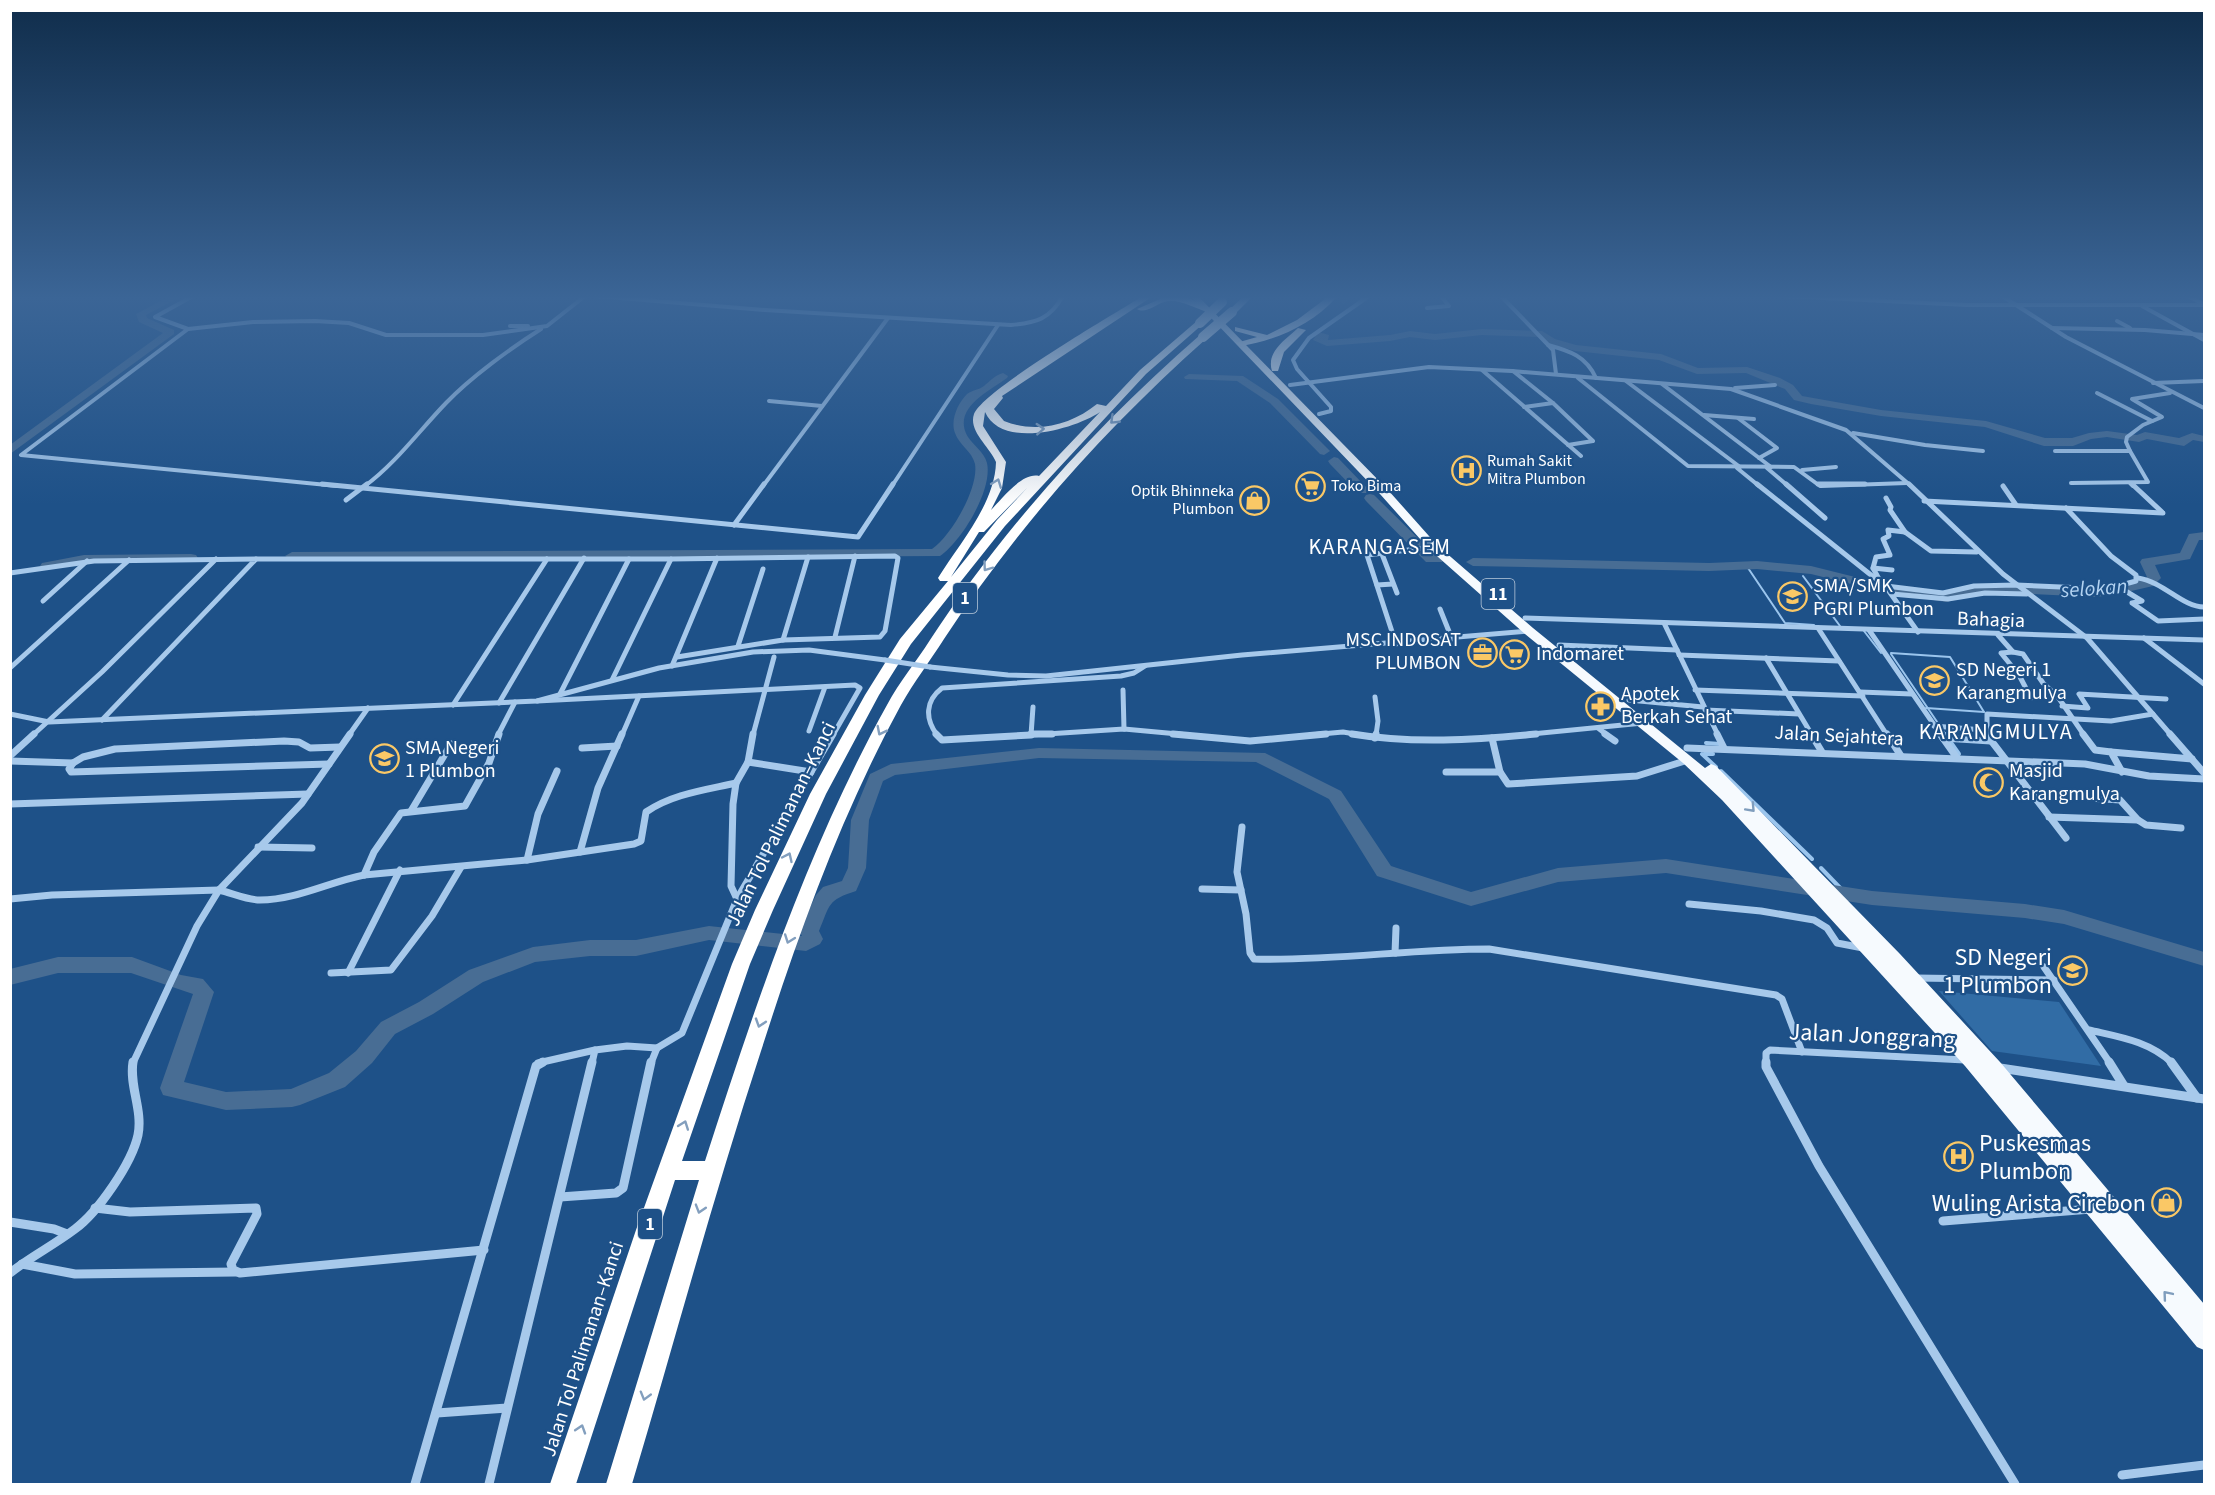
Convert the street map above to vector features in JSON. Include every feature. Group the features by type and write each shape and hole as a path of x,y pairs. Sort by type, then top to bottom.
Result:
{"highway":[{"path":"972,537 1002,472 998,455 978,426 982,407 1039,366"},
{"path":"1048,366 999,396 992,403 990,413 999,422 1021,429 1060,427 1092,413 1143,372"},
{"name":"Jalan Tol Palimanan–Kanci","path":"563,1485 741,964 818,794 872,695 905,642 1001,523 1143,372 1152,366"},
{"name":"Jalan Tol Palimanan–Kanci","path":"619,1485 712,1171 778,968 844,801 896,701 968,593 1023,520 1096,436 1166,366"},
{"name":"11","path":"1267,366 1404,509"},
{"name":"11","path":"1271,366 1319,414 1419,526 1525,618 1629,700 1743,800 1994,1067 2205,1319"},
{"path":"905,642 949,569 972,537 1018,489 1053,469"},
{"name":"11","path":"1419,526 1429,547 1644,723 1688,754 1971,1061 2205,1340"},
{"path":"669,1170 712,1171"}],"street":[{"path":"139,366 21,454 858,537 971,366"},
{"path":"346,500 382,473 448,401 491,366"},
{"path":"734,525 852,366"},
{"path":"1295,366 1332,408 1329,412 1319,414"},
{"path":"1555,366 1556,374"},
{"path":"1592,366 1596,378"},
{"path":"2120,366 2205,408"},
{"path":"1290,385 1437,367 1556,374 1731,389 1775,385"},
{"path":"1481,369 1581,456"},
{"path":"1512,371 1553,403 1593,441 1568,445"},
{"path":"1576,376 1688,466 1794,467 1802,470 1820,486 1908,483"},
{"path":"1625,380 1738,467 1888,589 1918,632"},
{"path":"2152,383 2205,381"},
{"path":"1662,384 1759,458 1825,518"},
{"path":"1731,389 1852,433 1983,451"},
{"path":"2097,393 2152,422"},
{"path":"2071,483 2148,481 2130,451 2126,438 2137,429 2162,416 2132,399 2171,393"},
{"path":"769,400 822,406"},
{"path":"1524,407 1553,403"},
{"path":"1704,415 1754,419"},
{"path":"1738,418 1777,448 1759,458"},
{"path":"1852,433 1908,483 1978,552 2017,586 2087,638 2205,773"},
{"path":"2055,451 2130,451"},
{"path":"1802,470 1836,467"},
{"path":"1923,500 2163,513 2130,483"},
{"path":"2003,486 2016,505"},
{"path":"1886,498 1891,507 1890,510 1905,532 1930,551 1978,552"},
{"path":"2066,508 2111,556 2138,578 2156,582 2183,601 2199,608 2205,607"},
{"path":"1877,581 1873,568 1876,557 1890,555 1883,539 1889,536 1887,531 1905,532"},
{"path":"1367,540 1367,555 1396,644"},
{"path":"1367,555 1429,547"},
{"path":"1382,554 1396,593"},
{"path":"835,638 855,556"},
{"path":"10,573 87,561 129,560 671,559 855,556 895,556 898,558 885,632 882,637 783,640 677,657"},
{"path":"783,640 808,557"},
{"path":"500,703 584,558"},
{"path":"672,666 717,558"},
{"path":"10,756 49,722 216,559"},
{"path":"102,721 256,559"},
{"path":"453,705 547,559"},
{"path":"560,694 629,559"},
{"path":"612,680 671,559"},
{"path":"10,668 129,560"},
{"path":"44,601 87,561"},
{"path":"1873,568 1892,570"},
{"path":"738,646 763,569"},
{"path":"1888,589 1943,593 1974,586 2096,590 2119,587 2133,583 2138,578"},
{"path":"1377,585 1393,584"},
{"path":"2119,587 2142,600 2132,603 2158,621 2205,619"},
{"path":"1888,589 1948,599 1985,593 2026,593"},
{"path":"1440,609 1452,639"},
{"name":"Bahagia","path":"1525,618 2087,638 2205,640"},
{"path":"1664,623 1724,748"},
{"path":"1818,628 1901,756"},
{"path":"1869,630 1957,758"},
{"path":"537,700 612,680 720,656 784,650 831,652 930,667 1008,675 1046,676 1242,655 1396,644 1529,631"},
{"path":"1998,635 2013,652"},
{"path":"2144,638 2205,684"},
{"path":"1559,645 1839,661"},
{"path":"2031,698 2019,675 2001,653 2023,654 2043,683 2058,697 2062,706 2095,750 2192,759"},
{"path":"737,899 731,886 733,804 736,783 748,762 754,727 774,657"},
{"path":"1766,658 1822,752"},
{"path":"1145,666 1134,674 1121,676 942,688 936,691 929,704 930,725 936,736 942,740 1124,729 1260,741 1343,732 1375,738 1492,738 1644,723"},
{"path":"10,714 49,722 102,721 855,685 860,688 728,916 682,1033 657,1048 652,1057 632,1156 623,1188 616,1193 560,1197"},
{"path":"809,731 825,687"},
{"path":"1123,690 1124,729"},
{"path":"1695,690 1912,694"},
{"path":"2062,706 2088,708 2079,694 2166,699"},
{"path":"580,852 591,806 639,696"},
{"path":"1375,697 1378,727 1375,738"},
{"path":"1629,700 1704,709 1799,714"},
{"path":"364,875 374,852 400,814 465,806 490,762 497,745 496,739 515,702"},
{"path":"1031,735 1033,707"},
{"path":"10,1273 77,1227 95,1208 134,1147 138,1134 139,1116 131,1068 139,1045 198,926 219,890 308,794 368,708"},
{"path":"1934,726 1987,730 1987,714 2111,721 2153,714"},
{"path":"1598,728 1615,741"},
{"path":"1983,730 2066,838"},
{"path":"1446,772 1500,771 1492,738"},
{"path":"1943,738 1991,741"},
{"path":"10,761 73,763 86,757 126,748 284,741 299,742 310,748 340,747"},
{"path":"411,811 451,744"},
{"path":"582,748 617,746"},
{"name":"Jalan Sejahtera","path":"1500,771 1509,784 1637,776 1688,754 1724,748 2085,764 2149,776 2205,779"},
{"path":"2110,752 2122,772"},
{"path":"748,762 811,772"},
{"path":"73,763 69,769 71,772 329,764"},
{"path":"527,860 538,814 557,771"},
{"path":"10,899 52,895 219,890 259,900 313,891 338,880 364,875 527,860 580,852 640,842 646,812 652,807 736,783"},
{"path":"10,804 308,794"},
{"path":"2089,798 2120,800 2138,820 2146,825 2181,828"},
{"path":"2049,817 2138,820"},
{"path":"1242,826 1237,872 1246,914 1250,953 1254,959 1298,960 1450,949 1496,950 1776,994 1782,999 1802,1052"},
{"path":"258,847 312,848"},
{"path":"331,973 392,970 432,916 461,867"},
{"path":"348,973 400,870"},
{"path":"1202,889 1241,890"},
{"path":"1689,904 1761,911 1814,920 1827,928 1837,943 1866,949"},
{"path":"1395,953 1396,928"},
{"path":"2044,967 2089,1030 2124,1086"},
{"path":"1912,978 2054,980"},
{"path":"2089,1030 2140,1041 2159,1050 2180,1070 2201,1098"},
{"path":"415,1485 536,1066 538,1063 595,1050 627,1046 657,1048"},
{"path":"489,1485 595,1050"},
{"name":"Jalan Jonggrang","path":"1971,1061 1770,1050 1765,1055 1766,1067 1819,1166 2015,1485"},
{"path":"1994,1067 2201,1098"},
{"path":"95,1208 130,1212 256,1208 257,1214 231,1264 235,1272"},
{"path":"1943,1221 2094,1209"},
{"path":"10,1222 54,1228 67,1234"},
{"path":"22,1264 75,1274 235,1272 484,1250"},
{"path":"437,1413 507,1407"},
{"path":"2122,1475 2205,1465"}],"shaded area":[{"path":"1939,991 2059,1002 2101,1066 1992,1051"}],"waterway":[{"path":"10,451 125,366"},
{"path":"1684,366 1697,371 1747,370 1789,387 1798,398 1881,413 1986,424 2044,442 2073,442 2089,436 2107,434 2139,439 2145,435 2184,442 2184,439 2192,436 2204,439"},
{"path":"292,556 935,553 951,539 967,514 981,474 978,457 960,433 959,422 962,411 972,396 985,390 1003,376"},
{"path":"1189,377 1239,378 1274,401 1324,451"},
{"path":"1334,461 1362,490"},
{"path":"1370,498 1431,559 1437,559"},
{"name":"selokan","path":"1473,562 1709,567 1757,565 1811,570 1883,588 1946,598 1976,591 2010,589 2095,593 2148,583 2154,578 2147,562 2185,556 2194,537 2204,536"},
{"path":"47,566 84,559 191,558"},
{"path":"1746,565 1785,623 1814,625"},
{"path":"1803,576 1840,626"},
{"path":"1864,631 1881,653"},
{"path":"1891,653 1950,657 1984,712 1928,708"},
{"path":"1891,654 1928,708"},
{"path":"1928,708 1946,735"},
{"path":"1945,734 1959,754"},
{"path":"1706,743 1720,744"},
{"path":"10,977 58,965 132,965 180,983 196,985 204,992 171,1088 226,1101 292,1098 337,1080 364,1057 388,1028 426,1008 476,976 533,955 590,948 636,948 709,933 806,944 813,939 809,931 823,900 830,892 849,886 857,868 860,820 876,778 891,770 1039,753 1259,757 1335,795 1384,871 1471,899 1558,875 1666,866 1872,898 2025,911 2064,917 2204,959"},
{"path":"1702,754 1716,767"},
{"path":"1704,754 1713,754"},
{"path":"1721,771 1812,859"},
{"path":"1821,868 1846,894"}],"place":[{"name":"Rumah Sakit Mitra Plumbon","path":"1466,470"},
{"name":"Toko Bima","path":"1310,486"},
{"name":"Optik Bhinneka Plumbon","path":"1255,500"},
{"name":"SMA/SMK PGRI Plumbon","path":"1792,597"},
{"name":"MSC INDOSAT PLUMBON","path":"1482,652"},
{"name":"Indomaret","path":"1515,654"},
{"name":"SD Negeri 1 Karangmulya","path":"1935,681"},
{"name":"Apotek Berkah Sehat","path":"1600,706"},
{"name":"SMA Negeri 1 Plumbon","path":"384,759"},
{"name":"Masjid Karangmulya","path":"1988,782"},
{"name":"SD Negeri 1 Plumbon","path":"2073,971"},
{"name":"Puskesmas Plumbon","path":"1958,1157"},
{"name":"Wuling Arista Cirebon","path":"2167,1203"}],"district":[{"name":"KARANGASEM","path":"1380,547"},
{"name":"KARANGMULYA","path":"1996,732"}]}
